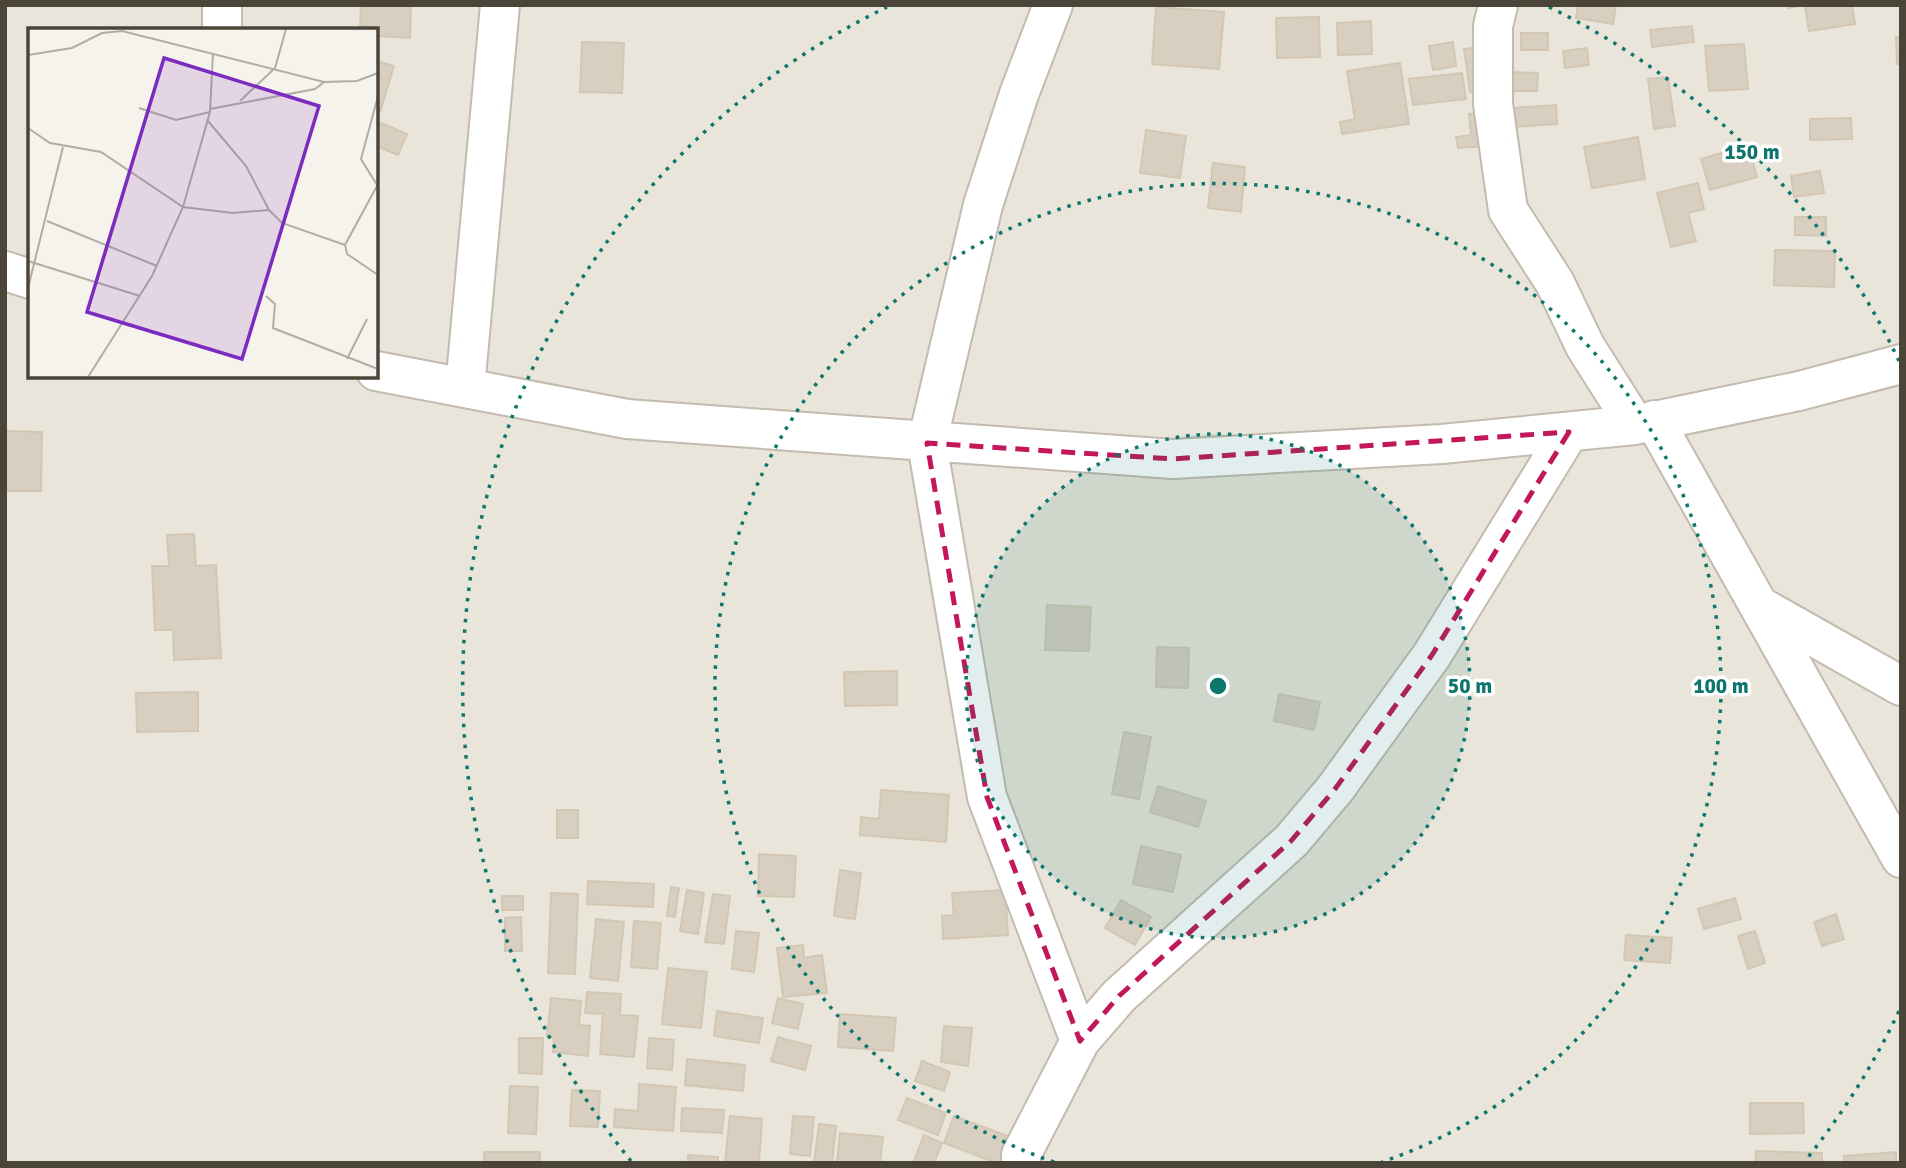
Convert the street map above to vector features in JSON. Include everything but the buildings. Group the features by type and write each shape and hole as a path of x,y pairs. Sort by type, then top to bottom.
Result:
{"street":[{"path":"222,5 222,28"},
{"path":"466,388 500,5"},
{"path":"1052,5 1019,94 983,205 926,443 986,797 1080,1041"},
{"path":"1497,5 1493,26 1493,104 1508,210 1555,283 1585,346 1645,422 1761,607 1901,858"},
{"path":"5,271 28,278"},
{"path":"378,371 627,419 1173,459 1442,444 1569,432 1645,422 1799,391 1901,364"},
{"path":"1021,1163 1021,1155 1080,1041 1119,996 1292,841 1335,789 1432,655 1569,432"},
{"path":"1761,607 1901,686"}],"highlighted area":[{"path":"1569,432 1432,655 1335,789 1291,841 1119,996 1080,1041 987,797 927,443 1173,459"}],"shaded area":[{"path":"5,5 1901,5 1901,1163 5,1163"}]}
